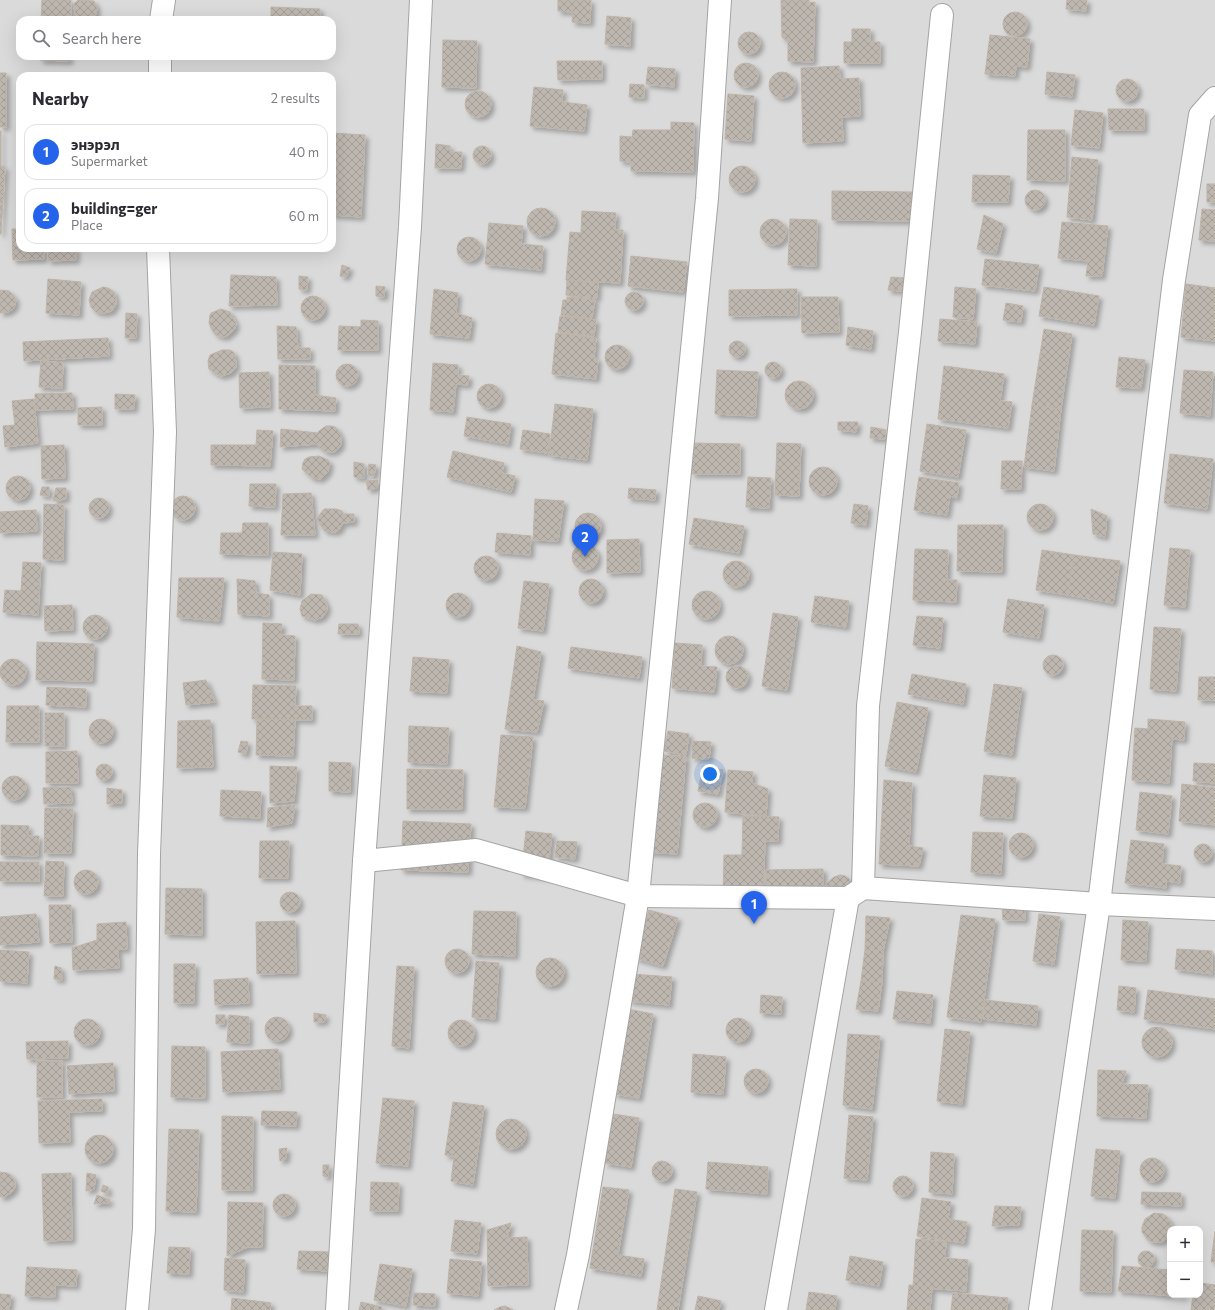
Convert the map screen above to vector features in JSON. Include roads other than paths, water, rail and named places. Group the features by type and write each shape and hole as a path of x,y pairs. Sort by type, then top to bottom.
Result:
{"street":[{"path":"162,16 164,0"},
{"path":"338,1310 364,861 410,235 421,0"},
{"path":"566,1310 578,1255 638,896 707,198 720,0"},
{"path":"776,1310 856,893 868,706 909,340 942,15"},
{"path":"160,60 160,72"},
{"path":"1040,1310 1099,904 1174,280 1200,114 1215,98"},
{"path":"137,1310 144,1229 149,854 165,432 158,252"},
{"path":"364,861 476,850 638,896 856,893 1215,909"}],"place":[{"name":"building=ger","path":"585,557"},
{"name":"энэрэл","path":"754,924"}]}
